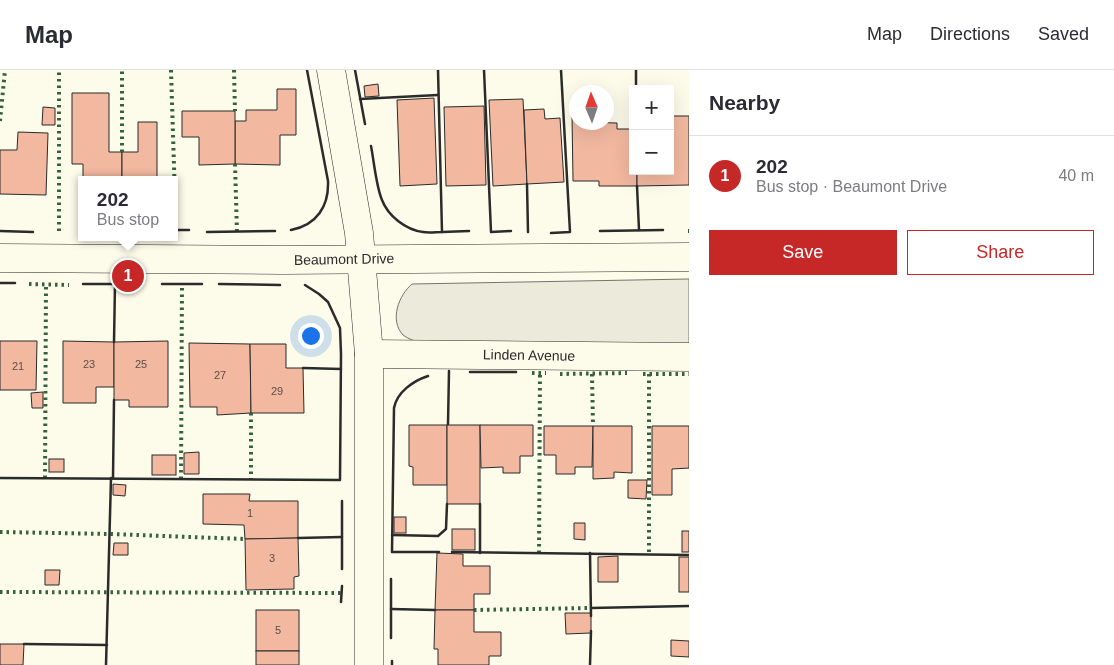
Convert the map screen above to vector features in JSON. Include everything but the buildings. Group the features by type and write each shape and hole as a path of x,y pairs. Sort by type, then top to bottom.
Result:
{"street":[{"path":"331,70 359,233 369,354 369,665"},
{"name":"Beaumont Drive","path":"0,258 283,260 689,257"},
{"name":"Linden Avenue","path":"369,354 689,357"}],"shaded area":[{"path":"689,279 689,345 421,343 403,335 399,329 396,315 403,294 412,284"}],"hedge":[{"path":"0,121 5,70"},
{"path":"59,70 59,231"},
{"path":"122,70 122,152"},
{"path":"171,70 174,176"},
{"path":"234,70 235,111"},
{"path":"235,164 237,232"},
{"path":"29,284 69,285"},
{"path":"45,478 46,284"},
{"path":"181,479 182,284"},
{"path":"532,373 546,373"},
{"path":"539,553 540,373"},
{"path":"560,374 627,373"},
{"path":"592,374 593,426"},
{"path":"643,374 689,374"},
{"path":"649,374 649,554"},
{"path":"251,413 251,480"},
{"path":"0,532 245,539"},
{"path":"0,592 344,593"},
{"path":"474,610 591,608"}],"wall":[{"path":"291,230 308,224 320,213 328,190 328,181 307,70"},
{"path":"355,70 365,124"},
{"path":"371,146 378,188 385,206 393,217 417,231 442,232 438,70"},
{"path":"484,70 491,232 511,231"},
{"path":"551,233 570,232 561,70"},
{"path":"636,70 636,85"},
{"path":"360,99 438,95"},
{"path":"527,184 528,232"},
{"path":"637,186 639,230"},
{"path":"178,230 189,230"},
{"path":"600,231 663,230"},
{"path":"0,231 33,232"},
{"path":"207,232 275,231"},
{"path":"442,232 469,231"},
{"path":"0,283 15,283"},
{"path":"83,284 141,284"},
{"path":"114,342 115,284"},
{"path":"162,284 202,284"},
{"path":"219,284 280,285"},
{"path":"0,478 340,480 340,328 328,302 305,285"},
{"path":"303,368 341,369"},
{"path":"448,424 449,371"},
{"path":"470,372 516,372"},
{"path":"428,376 406,388 398,397 394,408 392,552 439,552"},
{"path":"113,478 114,400"},
{"path":"106,665 111,478"},
{"path":"342,501 342,569"},
{"path":"392,535 438,536 446,529 447,504"},
{"path":"480,504 480,553"},
{"path":"298,538 342,537"},
{"path":"452,552 689,555"},
{"path":"590,553 591,616"},
{"path":"391,579 391,638"},
{"path":"341,602 342,586"},
{"path":"591,608 689,606"},
{"path":"391,609 435,610"},
{"path":"590,665 591,631"},
{"path":"24,644 107,645"}],"place":[{"name":"202","path":"128,276"}]}
